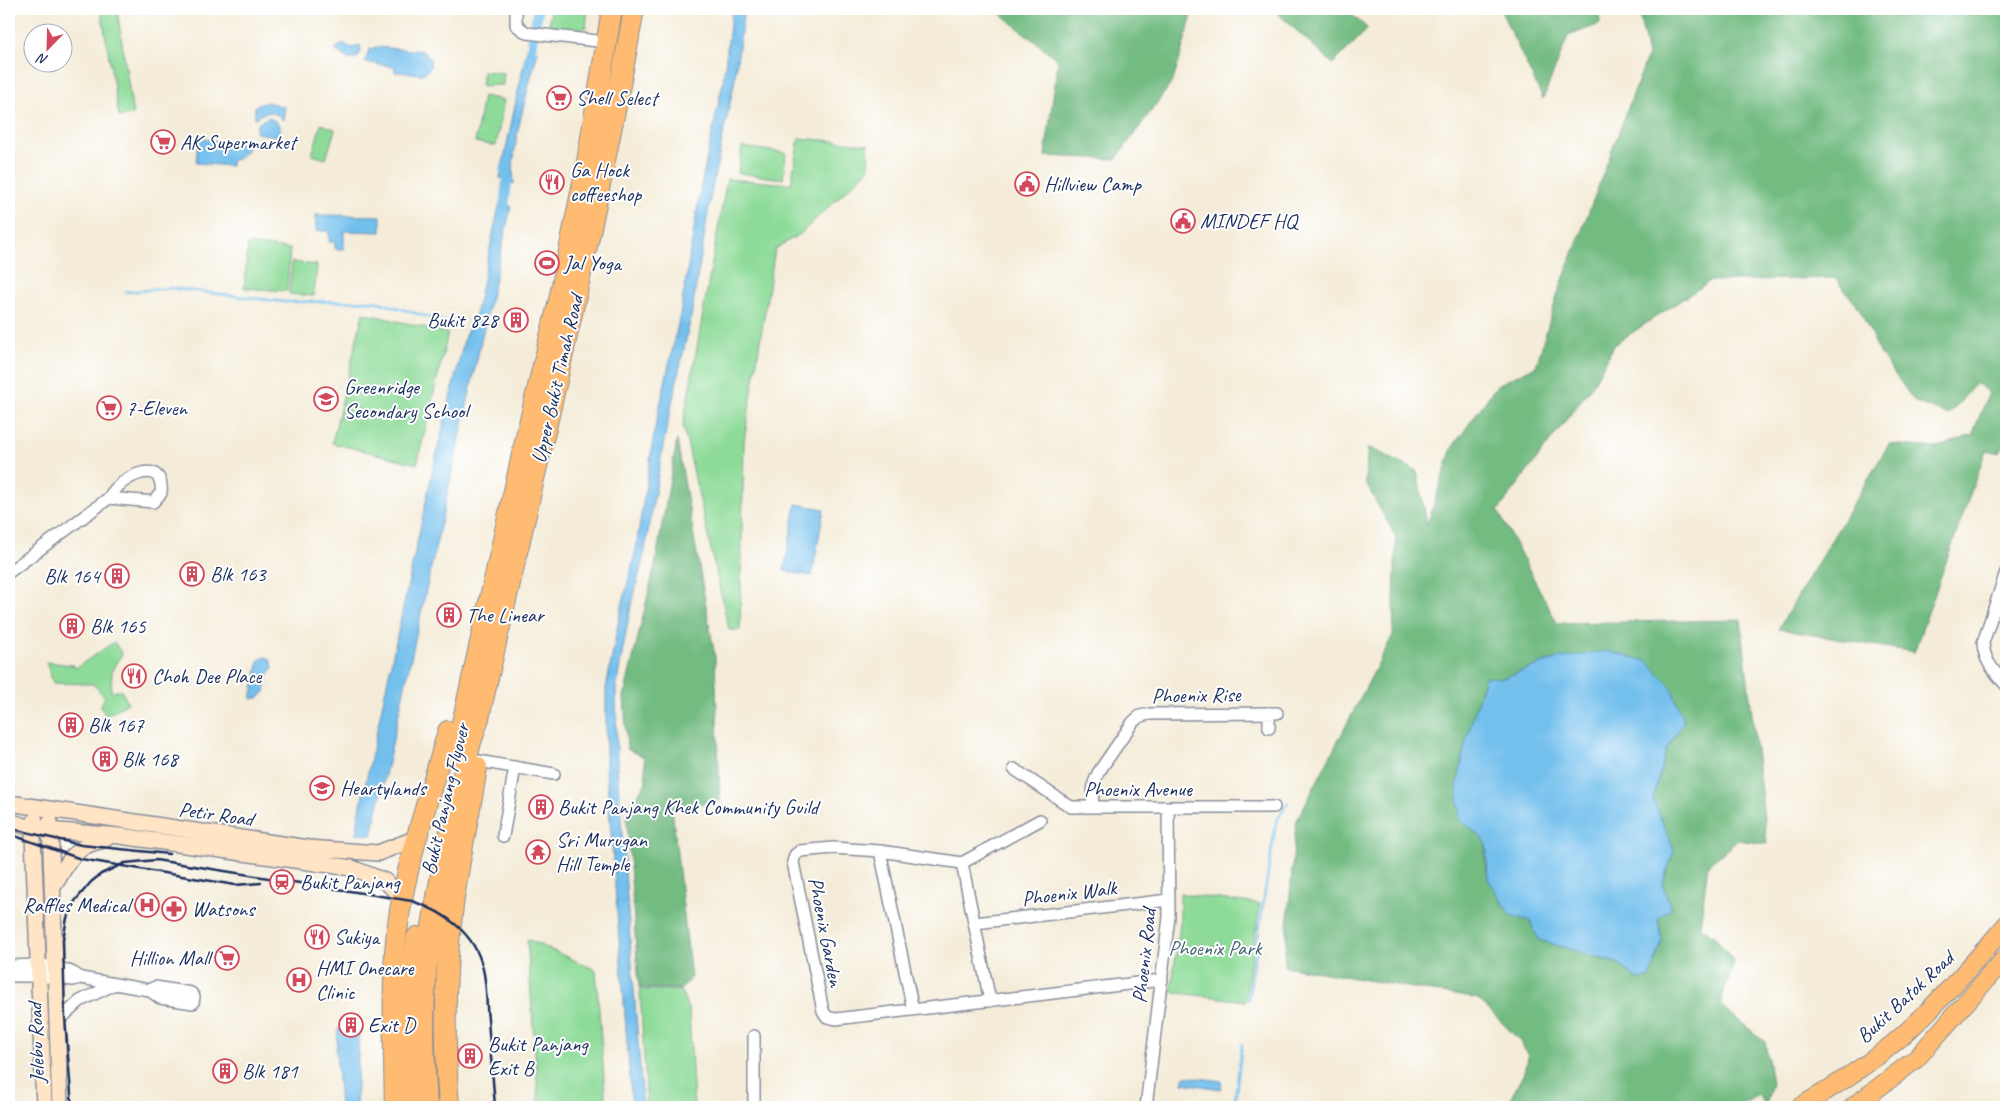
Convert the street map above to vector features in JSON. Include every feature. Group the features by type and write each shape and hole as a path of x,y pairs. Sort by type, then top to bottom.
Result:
{"highway":[{"name":"Upper Bukit Timah Road","path":"514,495 559,300 586,168 612,9"},
{"name":"Upper Bukit Timah Road","path":"479,718 584,261 634,9"},
{"path":"395,1107 395,951 403,898 417,838 466,661 503,513 514,495"},
{"name":"Bukit Panjang Flyover","path":"426,1107 424,1060 428,957 446,819 514,495"},
{"path":"449,1107 445,1052 447,968 453,905 478,761 479,718"},
{"name":"Bukit Panjang Flyover","path":"412,1107 409,1060 414,959 424,894 479,718"}],"main road":[{"name":"Petir Road","path":"9,803 44,810 121,831 352,868 387,882 403,898"},
{"name":"Jelebu Road","path":"44,810 41,829 47,971 56,1023 60,1107"},
{"name":"Petir Road","path":"9,821 41,829 121,831 378,853 417,838"},
{"name":"Jelebu Road","path":"41,829 52,887 47,971 44,1107"},
{"path":"52,887 76,850 86,844 121,831"},
{"path":"308,848 316,854 316,863"},
{"name":"Bukit Batok Road","path":"1800,1107 1836,1085 1900,1037 1955,984 2006,925"},
{"name":"Bukit Batok Road","path":"1853,1107 1916,1059 2006,957"}],"street":[{"path":"516,9 516,25 527,33 606,42"},
{"path":"9,572 109,498"},
{"path":"2006,572 2002,594 1983,643 1983,654 1988,664 2006,684"},
{"name":"Phoenix Rise","path":"1092,807 1094,783 1098,773 1130,725 1140,716 1150,714 1273,713 1269,728"},
{"path":"478,761 554,774"},
{"path":"503,836 516,767"},
{"name":"Phoenix Avenue","path":"1014,769 1071,807 1274,807"},
{"name":"Phoenix Road","path":"1146,1107 1162,980 1169,900 1168,807"},
{"path":"990,1001 962,863 1040,820"},
{"name":"Phoenix Garden","path":"962,863 880,851 833,848 800,850 794,855 793,862 817,982 823,1011 827,1017 836,1019 1162,980"},
{"path":"880,851 913,1010"},
{"name":"Phoenix Walk","path":"974,923 1169,900"},
{"path":"9,966 47,971 72,971 81,978 149,990"},
{"path":"9,976 47,971"},
{"path":"56,1023 80,1001 115,984"},
{"path":"754,1036 754,1107"}],"green space":[{"path":"101,9 117,9 133,115 119,117"},
{"path":"551,9 588,9 586,27 577,31 549,27"},
{"path":"994,9 1188,9 1191,19 1173,81 1116,159 1045,156 1058,60"},
{"path":"1273,9 1346,9 1368,29 1333,64"},
{"path":"1500,9 1599,9 1600,24 1568,36 1543,99"},
{"path":"1638,9 2006,9 2006,439 2000,453 1986,450 1914,652 1778,629 1889,444 1936,448 1972,435 1989,393 1976,383 1949,415 1915,402 1881,355 1859,308 1835,278 1710,281 1615,344 1593,384 1498,511 1557,623 1741,620 1767,844 1738,840 1708,865 1700,926 1716,938 1734,962 1720,1005 1765,1042 1772,1083 1766,1105 1758,1095 1736,1107 1506,1107 1526,1069 1528,1056 1519,1040 1478,999 1284,966 1296,822 1393,635 1396,537 1365,482 1368,447 1417,471 1427,525 1452,448 1497,385 1536,366 1557,296 1648,55","holes":["1555,659 1684,721 1666,750 1653,799 1674,851 1662,884 1671,908 1658,919 1662,941 1638,980 1620,964 1539,940 1530,921 1503,904 1488,879 1485,854 1503,678"]},
{"path":"483,71 504,73 503,85 481,86"},
{"path":"483,96 504,100 496,146 475,142"},
{"path":"321,124 335,129 326,159 312,155"},
{"path":"799,138 868,144 869,169 800,234 775,249 744,441 740,630 729,630 683,425 727,179 791,184"},
{"path":"742,147 786,153 783,179 738,173"},
{"path":"248,244 290,249 287,291 244,288"},
{"path":"292,262 317,265 314,296 289,294"},
{"path":"363,313 448,333 417,464 332,443"},
{"path":"677,440 715,657 720,801 672,808 691,978 681,989 639,988 626,810 646,783 644,757 627,749 624,696 655,565"},
{"path":"114,642 122,654 112,670 111,692 121,690 128,703 106,716 100,706 105,697 93,684 53,683 46,662 73,665 76,668"},
{"name":"Phoenix Park","path":"1180,894 1260,904 1245,1001 1171,992 1180,924"},
{"path":"527,939 596,970 606,1107 539,1107"},
{"path":"640,990 681,990 689,1011 694,1107 647,1107"}],"water":[{"path":"732,9 744,9 734,84 712,188 691,317 666,430 644,555 629,615 616,688 617,767 643,1107 632,1107 606,768 606,688 620,614 635,554 655,428 680,315 701,186 723,82"},
{"path":"343,43 352,48 360,45 361,51 358,57 348,59 334,50"},
{"path":"376,47 423,51 431,59 430,68 423,74 395,72 395,67 365,62 369,50"},
{"path":"527,48 538,51 517,136 513,170 514,184 500,178"},
{"path":"267,102 285,107 283,120 277,114 270,112 262,114 255,119 255,106"},
{"path":"269,117 280,125 280,132 277,136 256,133 257,124"},
{"path":"198,138 214,140 220,145 226,141 248,143 243,155 231,161 231,166 196,163"},
{"path":"500,202 511,206 372,835 356,834 432,473 465,336 475,316"},
{"path":"316,215 381,216 381,232 344,231 344,249 335,249 335,242 329,242 329,231 316,231"},
{"path":"796,504 824,509 812,576 784,571"},
{"path":"1606,651 1647,661 1671,687 1684,721 1666,750 1653,799 1674,851 1662,884 1671,908 1658,919 1662,941 1650,977 1638,980 1620,964 1539,940 1530,921 1510,915 1488,879 1486,842 1460,819 1457,788 1466,741 1485,677 1503,678 1555,659"},
{"path":"266,657 271,660 273,667 267,678 265,692 258,698 251,699 259,660"},
{"path":"338,1029 359,1032 356,1107 340,1107 336,1051"},
{"path":"1184,1076 1222,1081 1221,1089 1183,1083"}],"waterway":[{"path":"529,62 538,9"},
{"path":"503,216 507,181 505,169"},
{"path":"126,292 170,288 284,302 375,301 455,325"},
{"path":"1248,1000 1276,822 1288,802"},
{"path":"1234,1107 1242,1044"}],"railway":[{"path":"9,828 81,845 169,854"},
{"path":"15,836 81,859 235,885 261,883"},
{"path":"72,1107 65,1017 63,940 67,918 75,901 91,882 101,874 125,863 156,860 412,901 447,918 466,935 479,956 483,969 495,1107"}],"place":[{"name":"Shell Select","path":"559,98"},
{"name":"AK Supermarket","path":"163,142"},
{"name":"Ga Hock coffeeshop","path":"552,182"},
{"name":"Hillview Camp","path":"1027,184"},
{"name":"MINDEF HQ","path":"1183,221"},
{"name":"Jal Yoga","path":"547,263"},
{"name":"Bukit 828","path":"516,320"},
{"name":"Greenridge Secondary School","path":"326,399"},
{"name":"7-Eleven","path":"109,408"},
{"name":"Blk 163","path":"192,574"},
{"name":"Blk 164","path":"117,576"},
{"name":"The Linear","path":"449,615"},
{"name":"Blk 165","path":"72,626"},
{"name":"Choh Dee Place","path":"134,676"},
{"name":"Blk 167","path":"71,725"},
{"name":"Blk 168","path":"105,759"},
{"name":"Heartylands","path":"322,788"},
{"name":"Bukit Panjang Khek Community Guild","path":"541,807"},
{"name":"Sri Murugan Hill Temple","path":"538,852"},
{"name":"Bukit Panjang","path":"282,882"},
{"name":"Raffles Medical","path":"147,905"},
{"name":"Watsons","path":"174,909"},
{"name":"Sukiya","path":"317,937"},
{"name":"Hillion Mall","path":"227,958"},
{"name":"HMI Onecare Clinic","path":"299,980"},
{"name":"Exit D","path":"351,1025"},
{"name":"Bukit Panjang Exit B","path":"470,1056"},
{"name":"Blk 181","path":"225,1071"}]}
